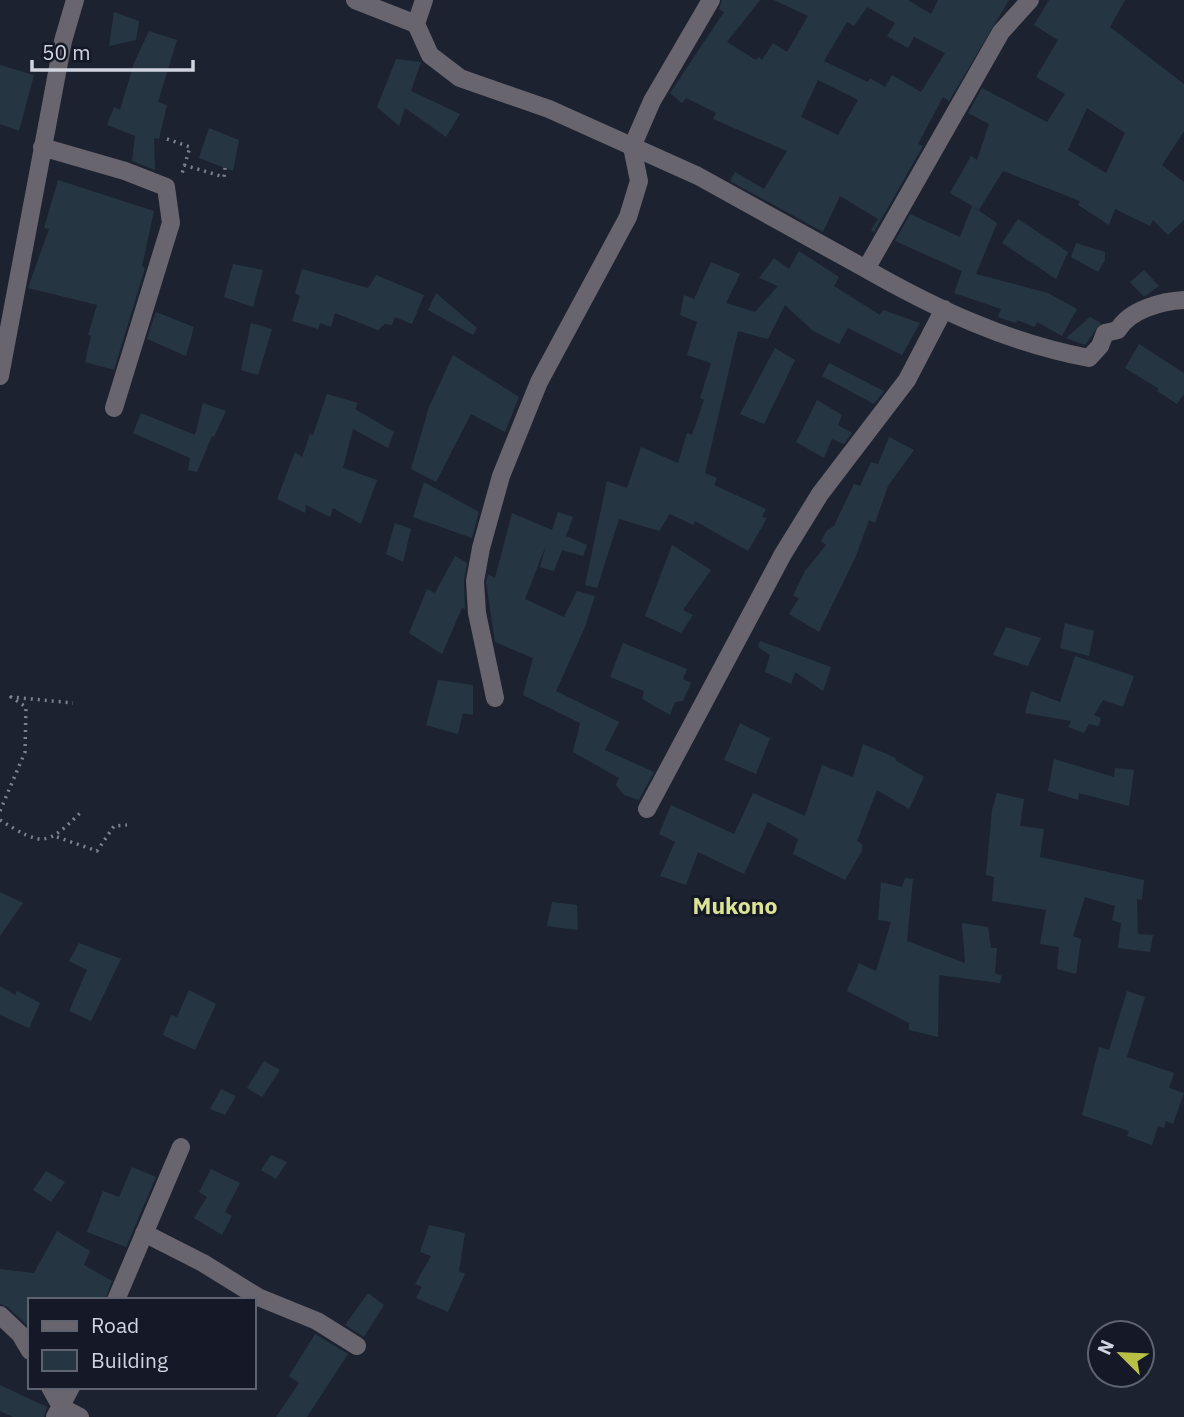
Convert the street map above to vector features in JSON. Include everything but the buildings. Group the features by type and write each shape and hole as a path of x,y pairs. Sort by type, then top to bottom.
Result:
{"street":[{"path":"0,376 63,41 75,0"},
{"path":"355,0 416,24"},
{"path":"424,0 416,24 430,55 460,78 549,108 698,176 866,269 944,309 1020,342 1088,358 1100,346 1105,333 1118,330 1123,322 1145,309 1184,300"},
{"path":"495,698 477,613 475,581 481,548 518,427 628,217 639,181 632,147 652,101 711,0"},
{"path":"866,269 1001,32 1030,0"},
{"path":"42,147 125,171 166,187 170,223 114,408"},
{"path":"647,809 783,554 820,494 901,388 944,309"},
{"path":"117,1298 181,1147"},
{"path":"144,1233 203,1263 258,1297 317,1321 357,1346"},
{"path":"0,1315 20,1334 28,1348"},
{"path":"51,1389 58,1412"},
{"path":"58,1412 70,1389"},
{"path":"58,1412 80,1417"}],"path":[{"path":"184,165 224,177 225,168"},
{"path":"0,811 25,752 26,707 11,697 73,704"},
{"path":"57,837 81,812"},
{"path":"0,820 30,839 57,837 97,851 114,826 127,825"}],"district":[{"name":"Mukono","path":"735,906"}]}
